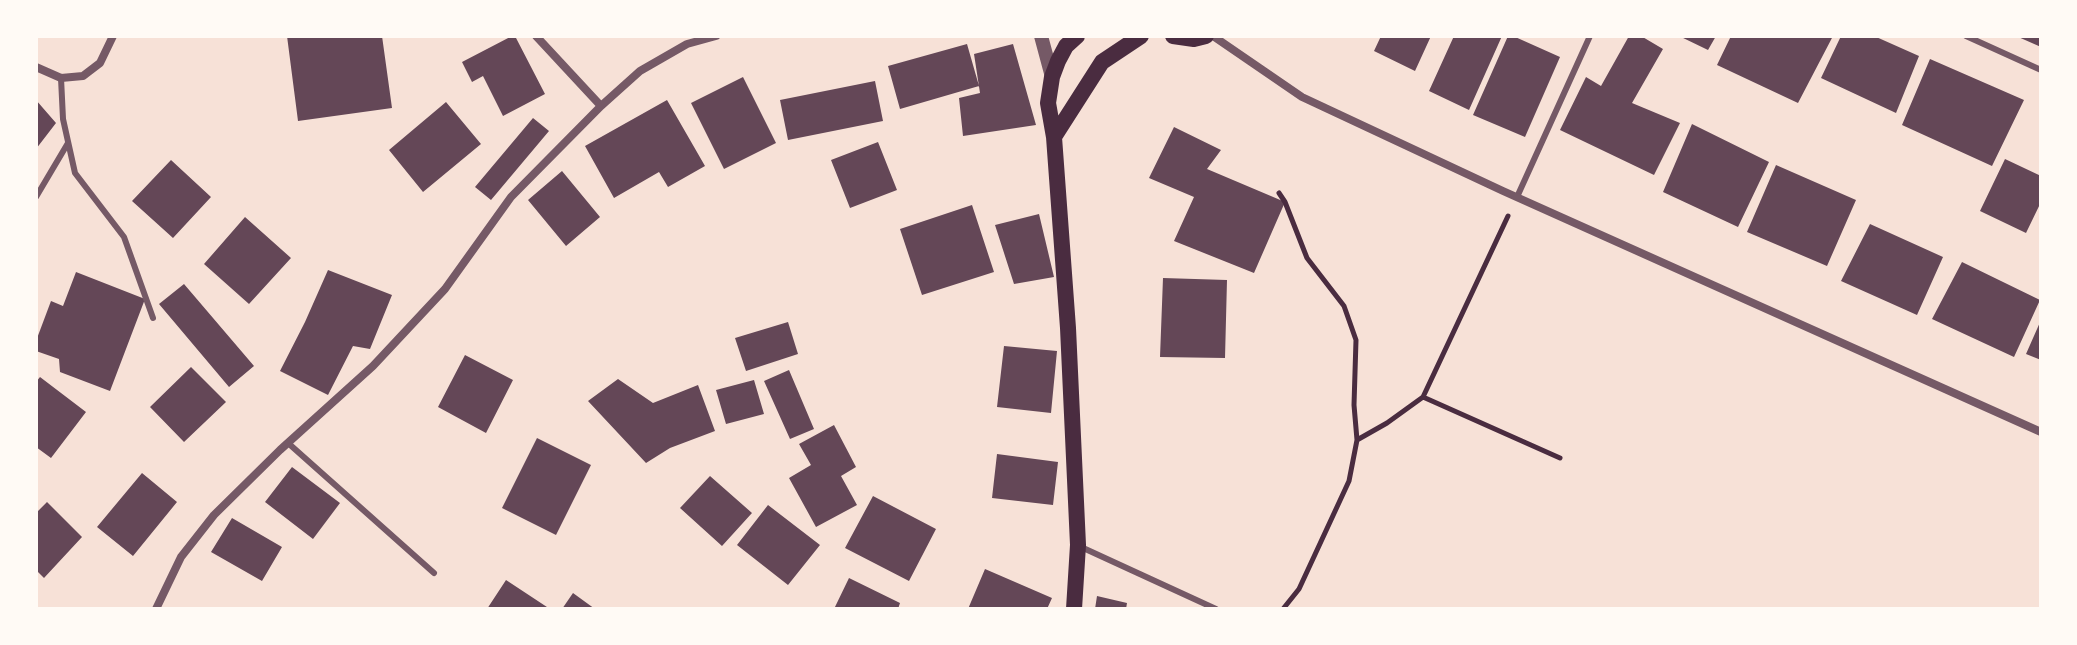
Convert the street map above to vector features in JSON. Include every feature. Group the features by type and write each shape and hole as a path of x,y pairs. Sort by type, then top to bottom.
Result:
{"main road":[{"path":"1074,609 1078,545 1068,328 1054,137 1048,103 1052,77 1066,46 1077,36"},
{"path":"1054,137 1102,62 1141,36"},
{"path":"1173,36 1194,39 1206,36"}],"street":[{"path":"36,67 61,78 83,76 100,63 113,36"},
{"path":"536,36 601,106"},
{"path":"156,609 181,557 214,515 373,366 445,289 511,197 640,71 687,44 716,36"},
{"path":"1041,36 1052,77"},
{"path":"1213,36 1302,97 2041,432"}],"lane":[{"path":"1517,197 1590,36"},
{"path":"1966,36 2041,70"},
{"path":"61,78 63,119 75,173 124,237 153,318"},
{"path":"36,197 68,143"},
{"path":"288,443 434,573"},
{"path":"1078,545 1216,609"}],"path":[{"path":"1279,193 1307,258 1344,306 1356,340 1354,405 1357,440 1349,481 1299,589 1283,609"},
{"path":"1357,440 1423,397 1517,197"},
{"path":"1423,397 1560,458"}],"building":[{"path":"287,36 382,36 392,108 298,121"},
{"path":"515,36 545,94 503,116 483,76 472,82 462,62"},
{"path":"1381,36 1431,36 1415,71 1374,51"},
{"path":"1454,36 1502,36 1469,110 1429,91"},
{"path":"1508,36 1560,57 1525,137 1473,115"},
{"path":"1629,36 1641,36 1663,49 1632,103 1680,123 1654,175 1560,130 1586,77 1601,86"},
{"path":"1679,36 1716,36 1708,50"},
{"path":"1731,36 1833,36 1798,103 1717,65"},
{"path":"1841,36 1874,36 1919,56 1896,113 1821,78"},
{"path":"2016,36 2041,36 2041,47"},
{"path":"967,44 979,86 900,109 888,66"},
{"path":"1013,44 1036,125 963,136 959,98 980,93 974,54"},
{"path":"1930,59 2024,100 1992,166 1902,125"},
{"path":"743,77 776,143 724,169 691,103"},
{"path":"875,81 883,121 788,140 780,100"},
{"path":"36,100 56,123 36,149"},
{"path":"667,100 705,166 668,187 659,172 614,198 585,146"},
{"path":"446,102 481,144 423,192 389,150"},
{"path":"533,118 549,131 491,200 475,187"},
{"path":"1692,124 1769,162 1738,227 1663,192"},
{"path":"1174,127 1221,150 1207,169 1285,202 1254,273 1174,241 1194,197 1149,178"},
{"path":"878,142 897,190 850,208 831,160"},
{"path":"2005,159 2041,176 2041,202 2026,233 1980,211"},
{"path":"171,160 211,197 173,238 132,201"},
{"path":"1776,165 1856,200 1827,266 1747,232"},
{"path":"562,171 600,217 566,246 528,200"},
{"path":"972,205 994,272 922,295 900,229"},
{"path":"1039,214 1054,277 1014,284 995,225"},
{"path":"245,217 291,258 249,304 204,264"},
{"path":"1870,224 1943,257 1917,315 1841,281"},
{"path":"1962,262 2040,300 2014,357 1932,319"},
{"path":"328,270 392,295 370,349 353,346 328,395 280,371"},
{"path":"76,272 145,299 110,391 60,372 59,359 36,351 36,341 51,301 63,306"},
{"path":"1163,278 1227,280 1225,358 1160,357"},
{"path":"184,284 254,366 229,387 159,304"},
{"path":"2041,320 2041,360 2026,354"},
{"path":"788,322 798,354 746,371 735,338"},
{"path":"1004,346 1057,351 1051,413 997,407"},
{"path":"465,355 513,380 486,433 438,407"},
{"path":"191,367 226,402 184,442 150,407"},
{"path":"789,370 814,429 790,439 764,381"},
{"path":"40,377 86,412 51,458 36,447 36,382"},
{"path":"618,379 653,403 698,385 715,431 670,448 646,463 588,401"},
{"path":"754,380 764,414 726,424 716,390"},
{"path":"834,425 856,467 841,476 857,505 816,527 789,478 811,465 799,444"},
{"path":"537,438 591,465 556,535 502,508"},
{"path":"997,454 1058,462 1053,505 992,498"},
{"path":"292,467 340,503 313,539 265,502"},
{"path":"142,473 177,502 133,556 97,527"},
{"path":"710,476 752,513 722,546 680,508"},
{"path":"873,496 936,529 909,581 845,548"},
{"path":"47,502 82,537 44,578 36,570 36,513"},
{"path":"768,505 820,545 788,585 737,545"},
{"path":"232,518 282,547 262,581 211,552"},
{"path":"985,569 1052,598 1047,609 968,609"},
{"path":"849,578 900,603 898,609 834,609"},
{"path":"506,580 550,609 487,609"},
{"path":"573,593 595,609 562,609"},
{"path":"1097,596 1127,603 1126,609 1095,609"}]}
